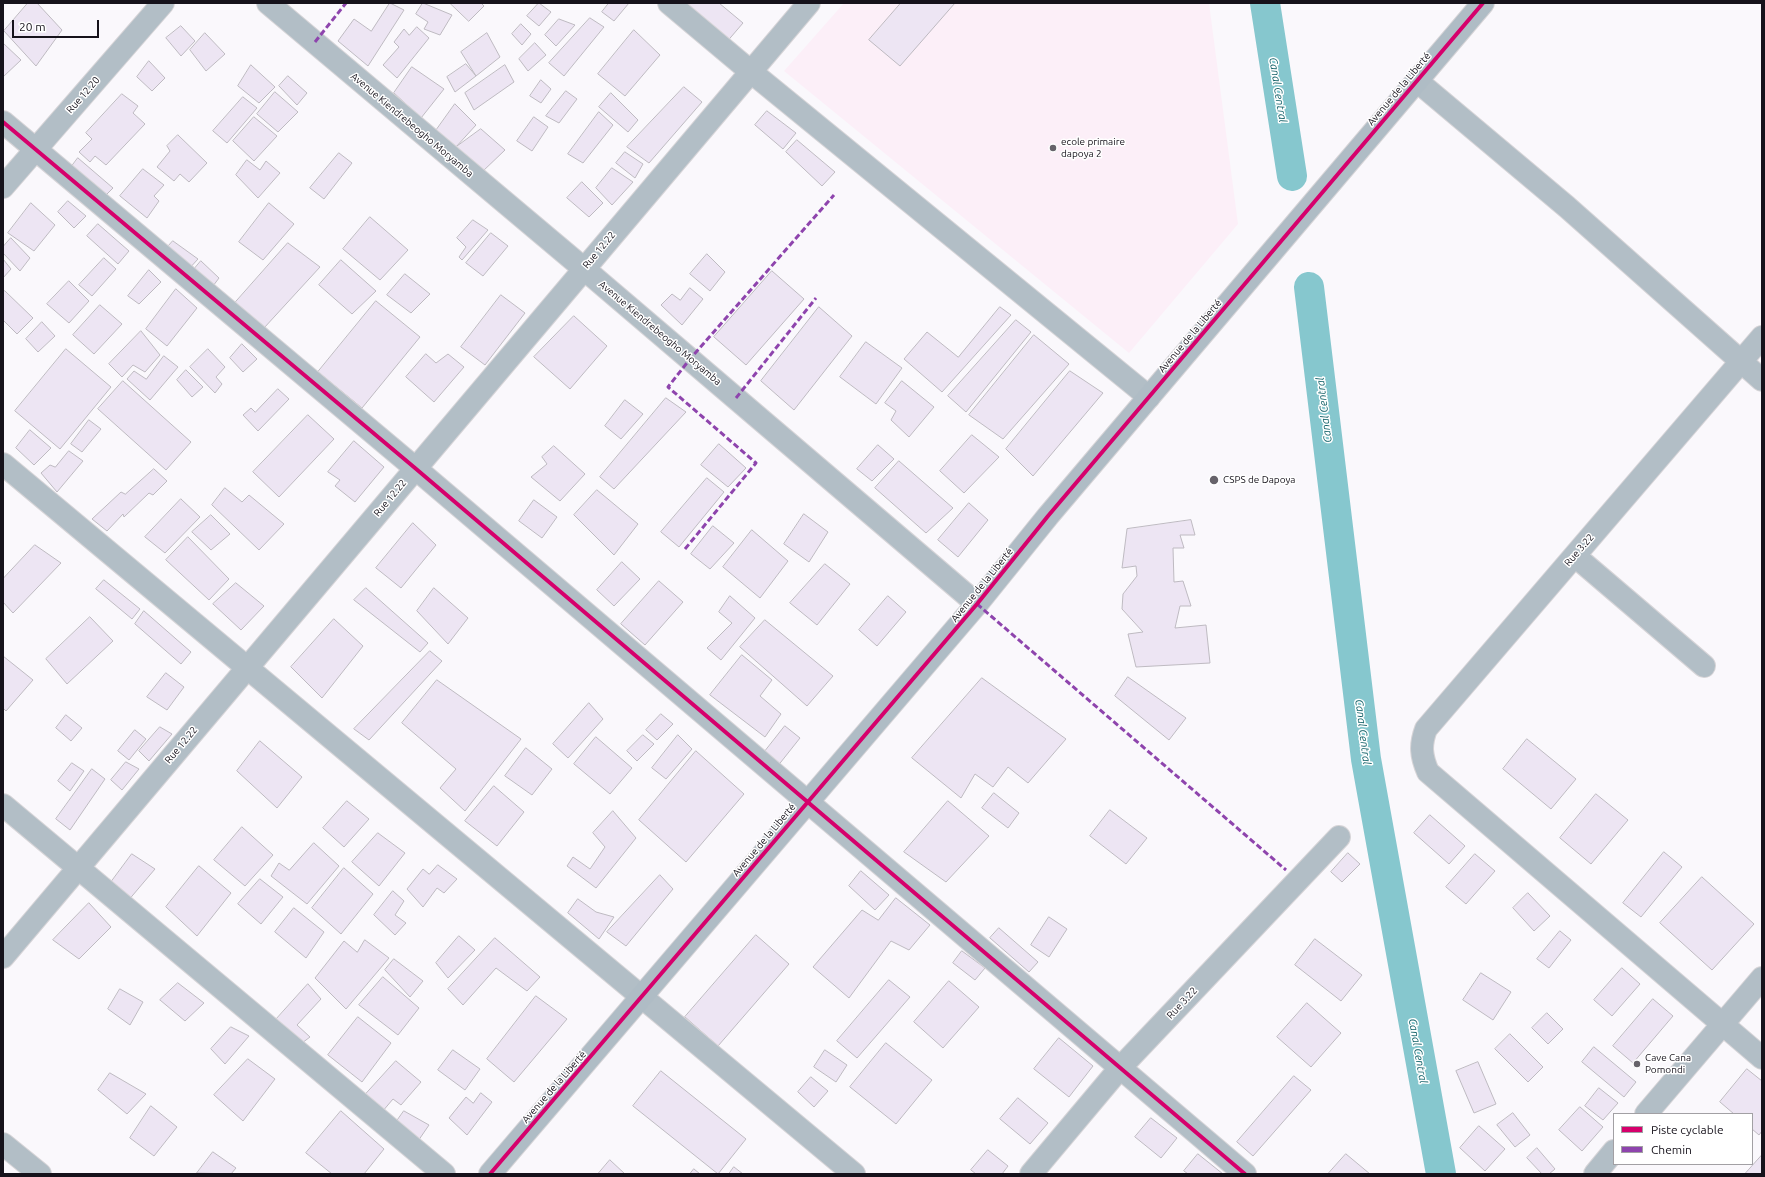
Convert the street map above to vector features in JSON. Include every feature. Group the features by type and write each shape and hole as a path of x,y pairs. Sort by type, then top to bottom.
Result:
{"main road":[{"name":"Avenue de la Liberté","path":"490,1174 977,604 1048,516 1483,3"}],"street":[{"name":"Rue 12.20","path":"3,187 163,3"},
{"name":"Avenue Kiendrebeogho Moryamba","path":"268,3 583,268 977,604"},
{"path":"669,3 1149,397"},
{"name":"Rue 12.22","path":"3,957 583,268 809,3"},
{"path":"1417,81 1567,207 1762,380"},
{"path":"3,122 415,468 1245,1174"},
{"name":"Rue 3.22","path":"1724,1024 1428,772 1422,758 1421,743 1426,729 1762,337"},
{"path":"3,464 854,1174"},
{"path":"1574,556 1704,666"},
{"path":"3,804 444,1174"},
{"name":"Rue 3.22","path":"1031,1174 1120,1068 1338,837"},
{"path":"1647,1113 1762,978"},
{"path":"1724,1024 1762,1058"},
{"path":"3,1144 40,1174"},
{"path":"1595,1174 1613,1153"}],"shaded area":[{"name":"ecole primaire dapoya 2","path":"844,3 1209,3 1238,224 1129,353 784,71"}],"building":[{"path":"28,3 37,3 62,30 36,66 4,31"},
{"path":"390,3 404,10 368,66 338,41 354,19 371,31"},
{"path":"423,3 452,15 440,35 424,29 428,22 416,14"},
{"path":"450,3 481,3 484,6 469,21"},
{"path":"539,3 551,12 539,26 527,16"},
{"path":"609,3 629,3 614,21 602,12"},
{"path":"678,3 719,3 743,23 725,44"},
{"path":"901,3 955,3 900,66 869,40"},
{"path":"590,18 604,27 564,76 549,63"},
{"path":"559,19 575,25 556,46 545,35"},
{"path":"521,24 531,34 522,45 512,34"},
{"path":"181,26 195,41 181,56 166,38"},
{"path":"417,27 429,38 397,78 383,65 399,47 394,42 404,29 409,35"},
{"path":"634,30 660,55 625,96 598,74"},
{"path":"205,33 225,54 206,71 190,50"},
{"path":"487,33 500,57 476,76 461,52"},
{"path":"3,43 21,60 3,77"},
{"path":"535,43 546,55 528,71 519,59"},
{"path":"149,61 165,78 152,91 137,77"},
{"path":"466,64 476,76 455,92 447,77"},
{"path":"251,65 275,87 259,103 238,86"},
{"path":"505,65 514,82 474,110 465,93"},
{"path":"412,67 444,89 421,118 394,93"},
{"path":"288,76 307,93 297,105 279,86"},
{"path":"541,80 551,89 541,103 530,96"},
{"path":"684,87 702,102 649,163 627,147"},
{"path":"566,91 577,99 559,123 546,116"},
{"path":"275,92 298,112 278,132 257,114"},
{"path":"611,93 638,120 628,132 599,107"},
{"path":"122,94 138,106 133,113 145,124 106,165 95,156 90,162 79,152 92,139 86,133"},
{"path":"243,97 257,108 227,143 213,131"},
{"path":"455,104 476,125 455,148 435,132"},
{"path":"767,111 796,133 783,149 755,125"},
{"path":"599,112 613,125 583,163 568,154"},
{"path":"254,117 277,136 254,161 233,141"},
{"path":"534,117 548,127 532,151 517,141"},
{"path":"481,129 505,150 482,172 455,148"},
{"path":"178,135 207,163 189,182 180,174 174,181 157,167 170,151 167,146"},
{"path":"797,140 835,172 822,186 786,152"},
{"path":"625,152 643,164 635,178 616,163"},
{"path":"339,153 352,163 324,199 310,188"},
{"path":"78,158 113,188 102,199 69,170"},
{"path":"247,160 260,170 266,161 280,173 258,198 236,175"},
{"path":"612,168 633,182 612,205 596,188"},
{"path":"143,169 164,185 154,196 159,201 147,218 120,196"},
{"path":"582,182 603,203 589,217 567,198"},
{"path":"68,201 86,216 74,228 58,212"},
{"path":"31,203 55,225 34,251 8,233"},
{"path":"269,203 294,224 263,260 239,242"},
{"path":"370,217 408,250 380,280 343,249"},
{"path":"473,220 488,230 462,260 459,257 466,247 457,238"},
{"path":"98,224 129,251 118,264 87,236"},
{"path":"491,233 508,246 483,276 466,263"},
{"path":"11,238 30,258 20,271 3,253 3,247"},
{"path":"173,241 198,259 187,271 164,251"},
{"path":"288,243 320,267 264,328 234,304"},
{"path":"707,254 725,272 710,291 690,274"},
{"path":"104,258 116,269 92,296 79,285"},
{"path":"3,259 11,269 3,278"},
{"path":"341,260 376,291 352,314 319,285"},
{"path":"201,261 219,278 210,290 191,273"},
{"path":"149,270 161,282 139,304 128,296"},
{"path":"772,271 804,299 746,365 714,337"},
{"path":"405,274 430,294 411,313 387,295"},
{"path":"69,281 89,301 69,323 47,304"},
{"path":"690,288 703,299 682,325 661,305 672,294 680,300"},
{"path":"176,289 197,308 167,346 146,329"},
{"path":"5,291 33,318 17,334 3,320 3,292"},
{"path":"501,295 525,313 485,365 461,347"},
{"path":"376,301 420,337 362,408 318,372"},
{"path":"100,305 122,324 94,354 73,335"},
{"path":"819,307 852,336 794,410 761,381"},
{"path":"1000,307 1011,315 942,392 904,359 927,332 958,357"},
{"path":"574,316 607,346 570,389 534,357"},
{"path":"1016,320 1031,332 966,412 948,396"},
{"path":"42,322 55,336 38,352 26,339"},
{"path":"141,331 160,355 145,372 133,365 122,377 109,364"},
{"path":"1034,335 1069,364 1003,439 969,415"},
{"path":"866,342 902,368 876,404 840,377"},
{"path":"242,344 257,359 243,372 230,358"},
{"path":"66,349 111,387 60,449 15,411"},
{"path":"208,349 225,367 216,377 222,384 215,393 190,367"},
{"path":"426,354 436,363 448,354 464,367 434,402 406,377"},
{"path":"164,356 178,367 150,400 127,379 134,371 146,379"},
{"path":"186,370 203,387 192,397 177,380"},
{"path":"1070,371 1103,393 1033,476 1006,449"},
{"path":"123,381 191,442 166,470 98,409"},
{"path":"902,381 934,407 909,437 891,420 896,411 885,403"},
{"path":"278,389 289,399 258,431 243,415 251,408 255,412"},
{"path":"666,398 686,412 614,489 600,477"},
{"path":"625,400 643,414 621,439 605,426"},
{"path":"308,415 334,439 279,497 253,472"},
{"path":"89,420 101,429 82,452 71,444"},
{"path":"30,430 51,448 34,465 16,448"},
{"path":"972,435 999,457 964,493 940,471"},
{"path":"354,441 384,467 355,502 335,486 340,480 328,472"},
{"path":"719,444 746,468 728,487 701,465"},
{"path":"878,445 894,459 872,481 857,469"},
{"path":"554,446 585,474 560,501 531,477 547,464 542,457"},
{"path":"69,451 83,461 57,492 41,473 50,465 55,467"},
{"path":"899,461 953,508 926,533 875,488"},
{"path":"154,469 167,481 153,495 149,493 124,517 123,514 107,531 92,519 121,492 125,494"},
{"path":"707,478 724,492 679,547 661,532"},
{"path":"225,488 242,502 249,495 284,524 259,550 212,505"},
{"path":"597,490 638,524 614,555 574,515"},
{"path":"181,499 200,517 165,553 145,537"},
{"path":"534,500 557,517 542,538 519,521"},
{"path":"969,503 988,520 958,557 938,540"},
{"path":"804,514 828,532 809,562 784,544"},
{"path":"211,515 230,534 211,550 192,532"},
{"path":"1191,520 1195,535 1180,535 1184,548 1173,548 1174,582 1183,581 1191,606 1180,606 1175,628 1206,625 1210,663 1136,667 1128,634 1143,632 1122,609 1123,594 1137,576 1136,566 1122,568 1127,529"},
{"path":"413,523 436,545 401,588 376,568"},
{"path":"713,526 734,543 710,569 691,554"},
{"path":"752,530 788,561 760,598 723,567"},
{"path":"188,537 229,579 209,600 166,560"},
{"path":"35,545 61,563 13,613 3,602 3,579"},
{"path":"622,562 640,579 614,606 597,590"},
{"path":"825,564 850,584 817,625 790,603"},
{"path":"104,580 140,609 132,619 96,589"},
{"path":"659,581 683,602 645,645 621,624"},
{"path":"236,583 264,606 241,630 213,604"},
{"path":"366,588 428,643 420,652 354,600"},
{"path":"434,588 468,618 448,644 417,611"},
{"path":"730,596 755,618 721,660 707,648 732,623 719,612"},
{"path":"888,596 906,612 877,646 859,630"},
{"path":"144,611 191,652 181,664 135,624"},
{"path":"90,617 113,641 67,684 46,659"},
{"path":"334,619 363,646 322,698 291,667"},
{"path":"765,620 833,676 807,706 740,647"},
{"path":"430,651 442,661 369,740 354,729"},
{"path":"742,655 772,680 760,696 781,714 765,737 710,695"},
{"path":"3,656 33,680 6,711 3,708"},
{"path":"166,673 184,687 167,710 147,697"},
{"path":"1128,677 1186,718 1169,740 1115,696"},
{"path":"982,678 1066,739 1028,783 1008,767 993,787 975,774 961,798 912,758"},
{"path":"437,680 521,739 465,811 440,788 456,769 402,723"},
{"path":"589,703 603,719 568,758 553,744"},
{"path":"661,714 673,724 657,740 646,730"},
{"path":"66,715 82,728 71,741 56,728"},
{"path":"785,726 800,738 773,772 759,759"},
{"path":"160,727 172,734 149,761 139,751"},
{"path":"135,730 146,739 129,760 118,751"},
{"path":"643,735 654,744 637,761 627,751"},
{"path":"678,735 692,749 666,779 652,768"},
{"path":"596,737 632,768 610,794 574,764"},
{"path":"1527,739 1576,779 1551,809 1503,769"},
{"path":"260,741 302,777 277,808 237,771"},
{"path":"526,748 552,769 532,795 505,776"},
{"path":"696,751 744,794 686,862 639,820"},
{"path":"126,762 139,769 122,790 111,780"},
{"path":"72,763 84,771 70,791 58,781"},
{"path":"92,769 105,779 70,830 56,819"},
{"path":"494,786 524,812 497,846 465,821"},
{"path":"994,793 1019,813 1008,828 982,808"},
{"path":"1596,794 1628,820 1591,864 1560,838"},
{"path":"347,801 369,819 344,847 323,828"},
{"path":"948,801 989,836 946,882 904,852"},
{"path":"1110,810 1147,838 1126,864 1090,836"},
{"path":"613,811 636,838 596,888 567,866 573,857 590,869 605,847 593,833"},
{"path":"1430,815 1465,846 1449,864 1414,833"},
{"path":"242,827 273,855 245,886 214,860"},
{"path":"378,833 405,853 379,886 352,862"},
{"path":"314,843 339,866 307,904 271,876 279,863 289,870"},
{"path":"1664,852 1682,867 1641,917 1623,903"},
{"path":"1348,853 1360,864 1342,882 1331,872"},
{"path":"132,854 155,869 127,902 109,885"},
{"path":"1475,854 1495,871 1466,904 1446,887"},
{"path":"438,865 457,879 444,893 437,888 423,907 407,889 423,869 429,874"},
{"path":"199,866 231,893 197,936 166,907"},
{"path":"344,868 373,894 341,934 312,908"},
{"path":"861,871 889,895 875,910 849,886"},
{"path":"660,875 673,889 626,946 607,932"},
{"path":"1702,877 1754,924 1712,970 1660,923"},
{"path":"260,879 283,897 261,924 238,904"},
{"path":"393,891 404,901 395,915 406,923 395,935 374,915"},
{"path":"1528,893 1550,916 1534,931 1513,908"},
{"path":"896,898 930,925 909,950 891,941 849,998 813,967 862,910 878,920"},
{"path":"578,899 596,912 614,917 599,939 568,913"},
{"path":"89,903 111,927 79,959 53,940"},
{"path":"294,908 324,932 306,958 275,932"},
{"path":"1049,917 1067,929 1049,957 1031,945"},
{"path":"999,928 1038,962 1029,972 990,938"},
{"path":"1560,931 1571,940 1549,968 1537,959"},
{"path":"756,935 789,964 718,1046 685,1017"},
{"path":"459,936 475,950 448,978 436,963"},
{"path":"495,938 540,977 527,991 496,968 463,1005 448,989"},
{"path":"1315,939 1362,975 1341,1001 1295,965"},
{"path":"365,940 389,958 346,1009 315,978 344,941 357,952"},
{"path":"962,951 985,968 975,980 953,963"},
{"path":"394,959 423,981 410,997 385,970"},
{"path":"1622,968 1640,984 1612,1016 1594,1000"},
{"path":"1481,973 1511,992 1493,1020 1463,1000"},
{"path":"383,977 419,1008 398,1035 359,1005"},
{"path":"889,980 910,997 857,1058 837,1041"},
{"path":"949,981 979,1007 943,1048 914,1022"},
{"path":"178,983 204,1003 185,1021 160,1000"},
{"path":"308,984 321,999 297,1025 310,1037 298,1046 272,1024"},
{"path":"120,989 143,1002 130,1025 108,1009"},
{"path":"536,996 567,1019 514,1082 487,1059"},
{"path":"1653,999 1673,1016 1633,1063 1613,1046"},
{"path":"1307,1003 1341,1033 1311,1067 1277,1037"},
{"path":"1547,1013 1563,1029 1548,1044 1532,1028"},
{"path":"358,1017 391,1043 362,1082 328,1055"},
{"path":"231,1027 249,1036 225,1064 211,1049"},
{"path":"1510,1034 1543,1067 1528,1082 1495,1049"},
{"path":"1059,1038 1093,1066 1069,1097 1034,1069"},
{"path":"886,1043 932,1080 896,1124 850,1087"},
{"path":"1594,1047 1636,1082 1624,1097 1582,1062"},
{"path":"453,1050 480,1069 465,1090 438,1070"},
{"path":"825,1050 847,1065 836,1082 814,1067"},
{"path":"248,1059 275,1079 243,1121 214,1095"},
{"path":"396,1061 421,1082 401,1105 393,1099 382,1112 365,1095"},
{"path":"1478,1062 1496,1104 1474,1113 1456,1071"},
{"path":"1747,1069 1762,1081 1762,1131 1759,1135 1753,1130 1753,1113 1733,1113 1720,1102"},
{"path":"661,1071 746,1139 718,1174 633,1106"},
{"path":"110,1073 146,1094 127,1114 98,1090"},
{"path":"1294,1076 1311,1090 1253,1156 1237,1142"},
{"path":"811,1077 828,1091 814,1107 798,1092"},
{"path":"1599,1088 1618,1103 1603,1120 1585,1106"},
{"path":"481,1093 492,1102 467,1135 449,1118 466,1097 473,1103"},
{"path":"1018,1098 1048,1123 1030,1144 1000,1119"},
{"path":"151,1106 177,1127 154,1156 130,1138"},
{"path":"1580,1107 1603,1127 1582,1151 1559,1130"},
{"path":"341,1111 384,1149 364,1174 332,1174 306,1153"},
{"path":"404,1111 429,1125 416,1144 392,1128"},
{"path":"1513,1113 1530,1135 1515,1147 1497,1125"},
{"path":"1151,1118 1177,1138 1161,1158 1135,1137"},
{"path":"1479,1126 1505,1149 1485,1171 1460,1148"},
{"path":"1537,1148 1555,1169 1549,1174 1542,1174 1527,1158"},
{"path":"988,1150 1008,1166 1002,1174 976,1174 971,1170"},
{"path":"213,1152 236,1168 231,1174 197,1173"},
{"path":"1198,1154 1223,1174 1188,1174 1184,1171"},
{"path":"1346,1154 1370,1174 1328,1174"},
{"path":"1762,1155 1762,1174 1745,1174"},
{"path":"610,1160 625,1174 598,1174"},
{"path":"734,1167 743,1174 729,1174"},
{"path":"694,1169 700,1174 690,1174"}],"waterway":[{"name":"Canal Central","path":"1265,3 1292,176"},
{"name":"Canal Central","path":"1309,287 1366,759 1441,1174"}],"marked path":[{"path":"315,42 346,3"},
{"path":"685,549 756,463 668,387 690,359 834,195"},
{"path":"736,398 816,298"},
{"path":"977,604 1286,870"}],"cycle path":[{"path":"490,1174 977,604 1048,516 1483,3"},
{"path":"3,122 415,468 1245,1174"}],"place":[{"name":"ecole primaire dapoya 2","path":"1053,148"},
{"name":"CSPS de Dapoya","path":"1214,480"},
{"name":"Cave Cana Pomondi","path":"1637,1064"}]}
